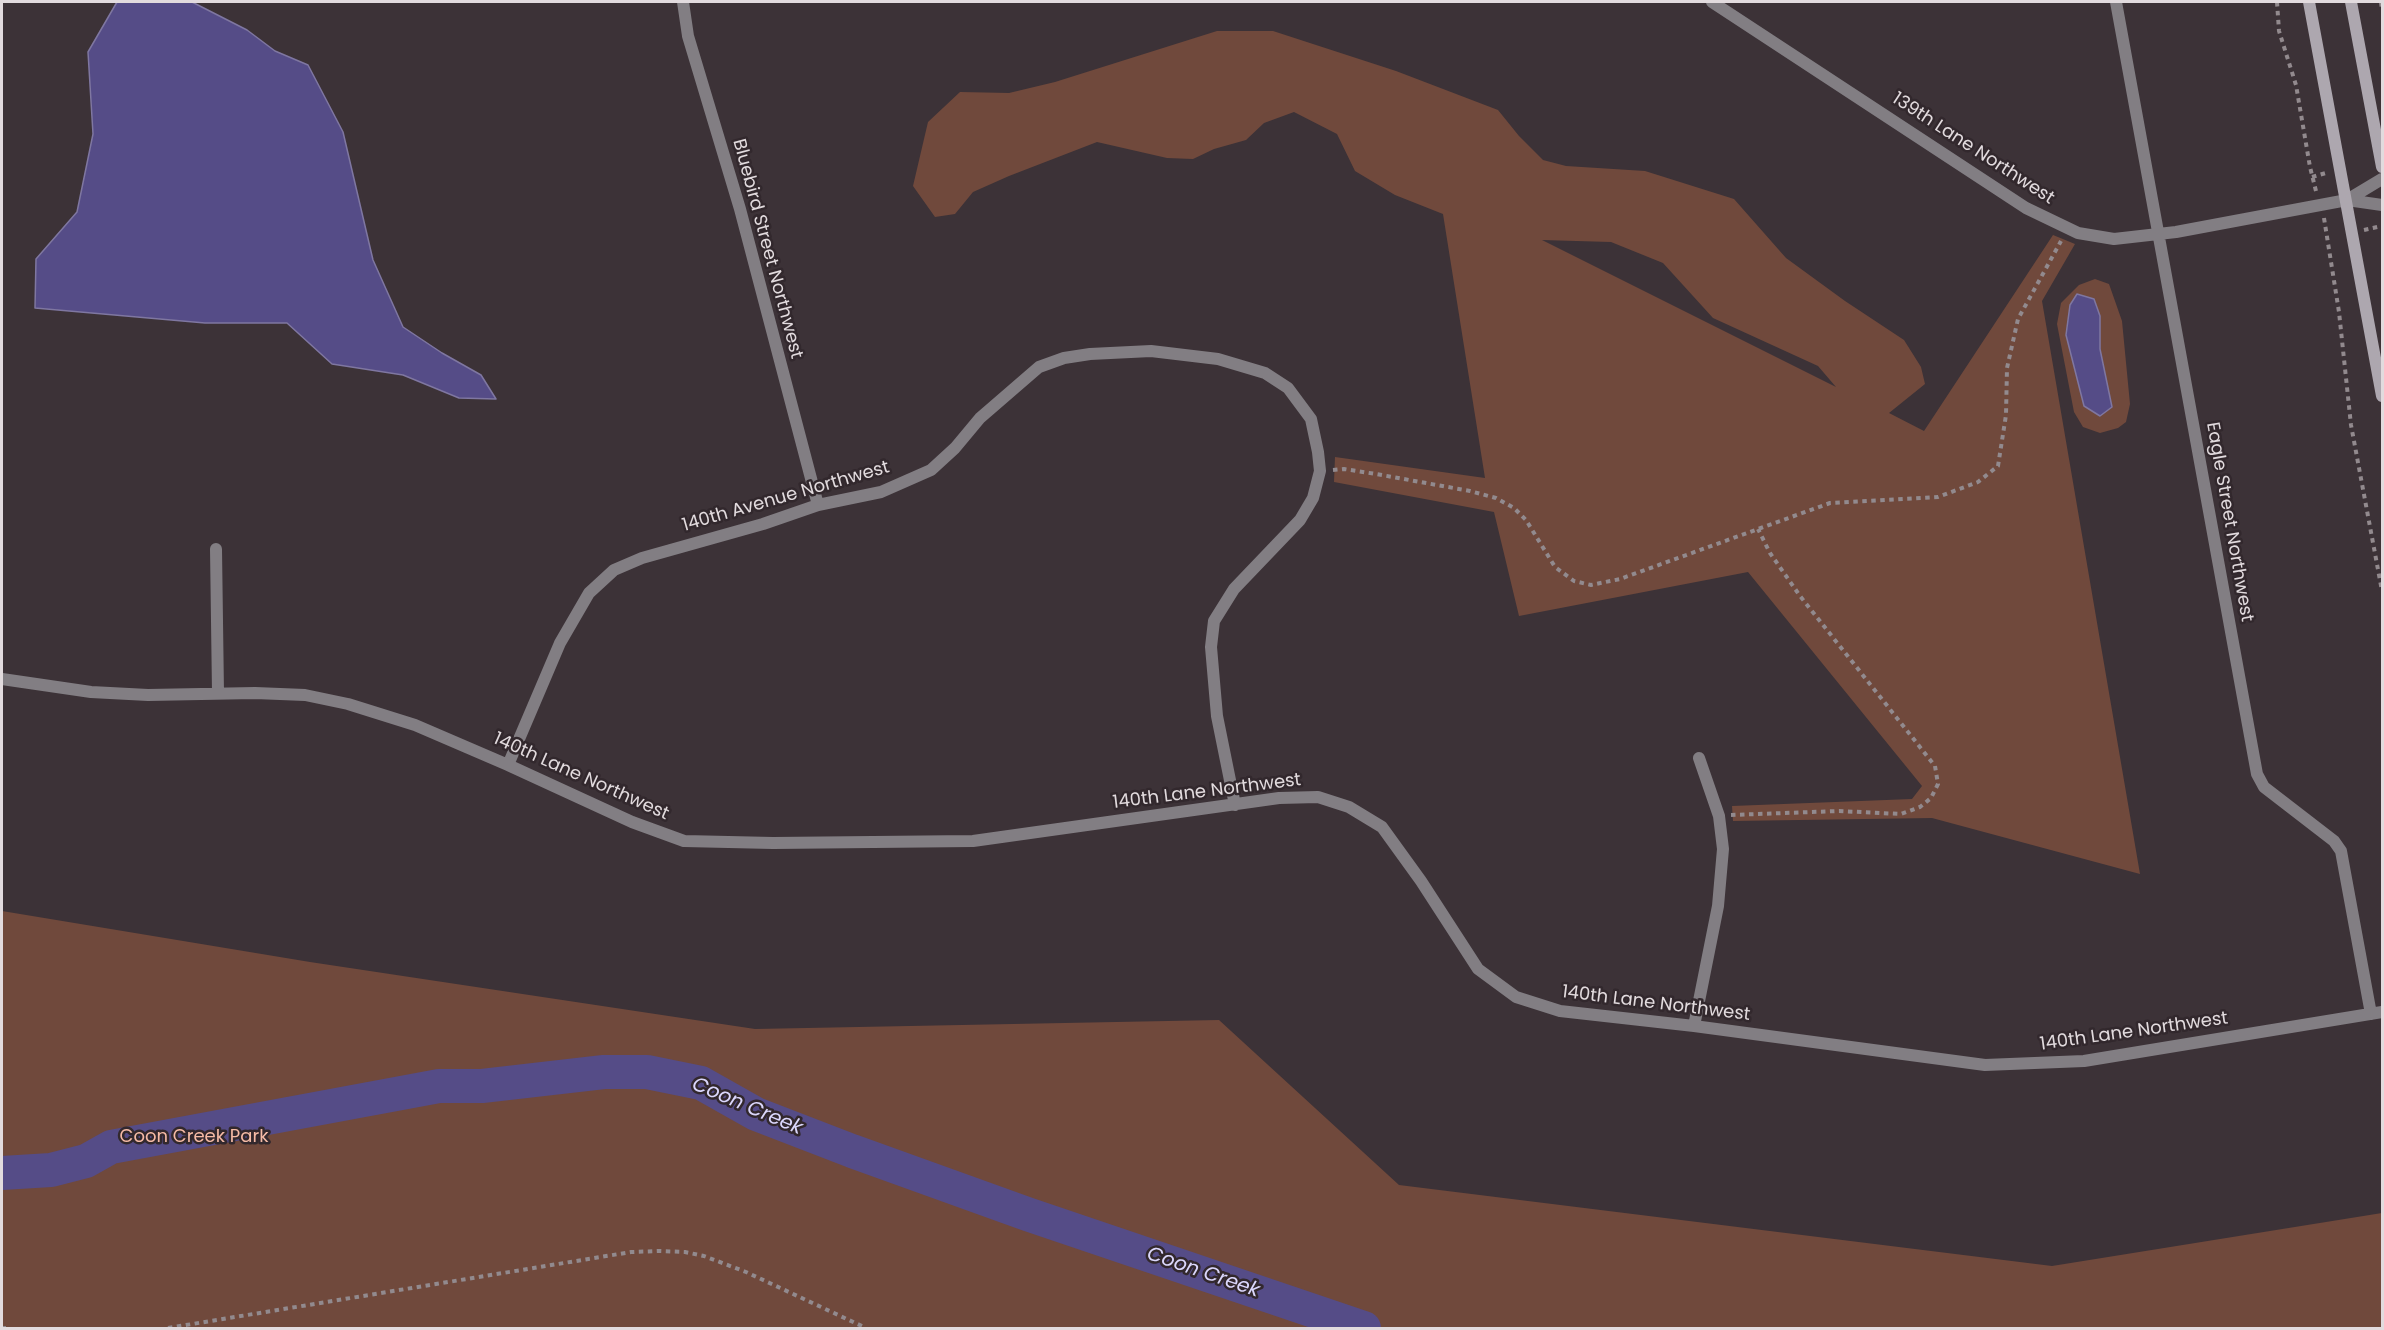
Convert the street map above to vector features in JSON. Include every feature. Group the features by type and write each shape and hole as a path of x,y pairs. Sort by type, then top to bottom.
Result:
{"main road":[{"path":"2309,2 2382,396"},
{"path":"2351,2 2382,167"}],"street":[{"name":"Bluebird Street Northwest","path":"682,2 688,36 740,209 818,505"},
{"name":"139th Lane Northwest","path":"1712,2 2026,208 2078,233 2114,239 2158,234 2347,200"},
{"name":"Eagle Street Northwest","path":"2116,2 2258,774 2264,787 2334,841 2341,851 2377,1013"},
{"path":"2347,200 2382,178"},
{"path":"2347,200 2382,205"},
{"name":"140th Avenue Northwest","path":"508,765 560,643 590,593 615,570 642,558 763,524 818,505 880,492 931,470 955,448 980,418 1039,367 1064,358 1090,354 1151,351 1218,359 1265,373 1288,388 1311,419 1320,471"},
{"path":"1235,806 1217,716 1212,647 1214,621 1234,589 1300,520 1313,498 1320,471"},
{"path":"216,549 218,693"},
{"name":"140th Lane Northwest","path":"2,679 90,692 148,695 218,693 305,695 348,704 416,725 632,822 684,841 773,843 973,841 1279,798 1318,797 1349,807 1382,827 1421,881 1478,969 1516,997 1560,1011 1694,1026 1985,1065 2084,1061 2377,1013"},
{"path":"1694,1026 1718,906 1723,849 1719,816 1699,758"}],"path":[{"path":"2277,2 2278,31 2296,85 2312,177"},
{"path":"2381,2 2382,10"},
{"path":"2328,235 2328,254 2339,312 2351,426 2382,591"},
{"path":"1320,471 1344,469 1496,498 1514,508 1526,520 1555,567 1574,581 1591,585 1620,579 1830,503 1938,497 1978,482 1998,466 2006,416 2007,368 2018,319 2058,247"},
{"path":"1719,816 1839,811 1901,814 1920,807 1931,798 1938,784 1935,766 1800,596 1770,553 1758,529"},
{"path":"168,1329 631,1252 658,1251 685,1252 746,1272 866,1329"}],"green space":[{"path":"1217,31 1273,31 1396,71 1498,110 1543,160 1566,166 1645,171 1734,199 1786,258 1904,340 1921,367 1925,384 1889,413 1924,431 2053,235 2075,244 2042,301 2140,874 1932,818 1733,821 1732,806 1912,799 1922,786 1748,572 1519,616 1494,512 1334,482 1335,457 1485,478 1443,214 1395,195 1355,171 1337,134 1294,112 1264,123 1246,140 1214,149 1193,159 1167,158 1097,142 973,192 955,214 935,217 913,186 928,122 960,92 1009,93 1055,82","holes":["1542,240 1611,242 1663,263 1713,318 1818,366 1836,387"]},
{"path":"2095,279 2109,284 2122,321 2130,404 2126,422 2118,428 2100,433 2083,427 2074,412 2057,324 2061,303 2079,285"},
{"name":"Coon Creek Park","path":"2,911 310,962 755,1029 1219,1020 1399,1185 2052,1266 2382,1213 2382,1328 2,1328"}],"shaded area":[{"path":"117,2 192,2 247,30 275,51 308,65 343,132 373,260 403,327 481,375 496,399 459,398 403,375 332,364 287,323 205,323 35,308 36,259 77,212 93,134 88,52"},
{"path":"2077,294 2094,299 2100,316 2100,349 2112,407 2100,416 2084,406 2066,335 2070,305"}],"waterway":[{"name":"Coon Creek","path":"2,1173 51,1170 86,1161 111,1147 439,1086 482,1086 604,1072 647,1072 701,1083 756,1114 852,1151 1027,1214 1364,1328"}]}
